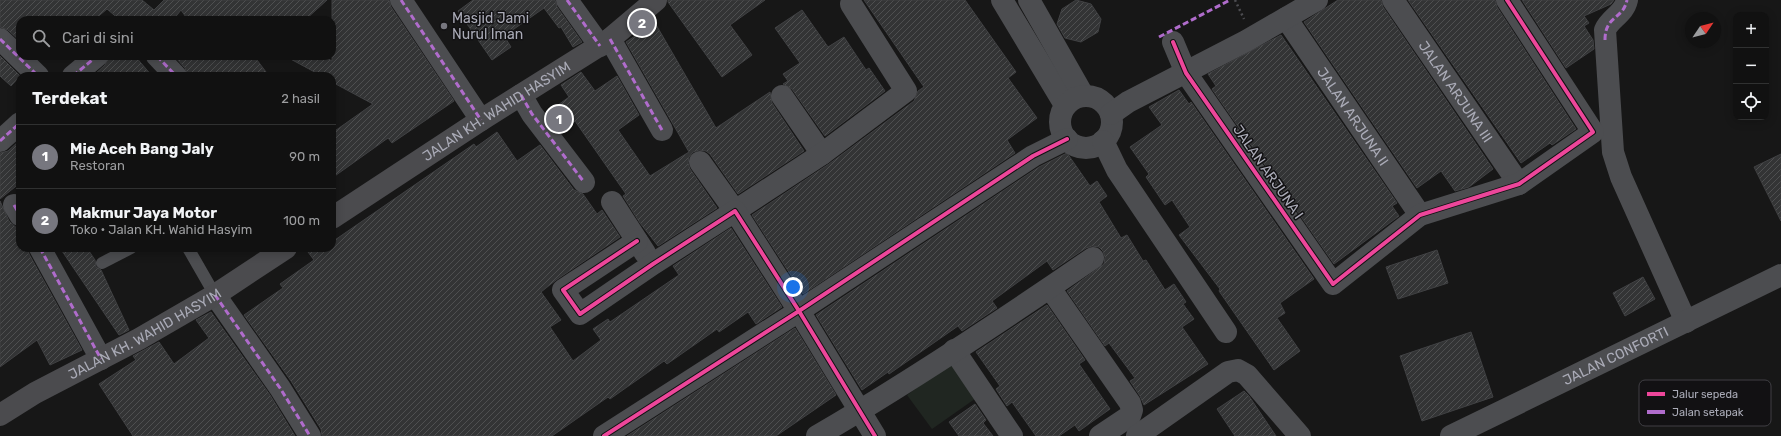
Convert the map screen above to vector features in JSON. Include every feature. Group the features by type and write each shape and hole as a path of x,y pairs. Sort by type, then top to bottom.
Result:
{"street":[{"path":"401,0 481,120"},
{"path":"567,0 605,42 662,130"},
{"name":"JALAN KH. WAHID HASYIM","path":"336,215 481,120 605,42 656,0"},
{"path":"1002,0 1074,100"},
{"path":"1029,0 1074,100"},
{"path":"1108,109 1128,102 1186,73 1242,34 1286,18 1317,0"},
{"name":"JALAN ARJUNA III","path":"1393,0 1519,184"},
{"path":"1420,215 1519,184 1593,132 1507,0"},
{"path":"1627,0 1623,10 1608,24 1605,30 1613,152 1621,177 1686,322"},
{"path":"637,241 563,290 580,314 653,264 822,154 906,92 851,4"},
{"name":"JALAN ARJUNA II","path":"1286,18 1420,215"},
{"path":"0,39 16,55"},
{"name":"JALAN ARJUNA I","path":"1173,42 1186,73 1333,284 1420,215"},
{"path":"22,60 34,72"},
{"path":"79,72 92,60"},
{"path":"161,60 172,72"},
{"path":"521,95 532,114 584,182"},
{"path":"782,96 822,154"},
{"path":"1093,96 1108,109 1112,119 1111,129 1098,144 1078,147 1064,135 1059,124 1060,113 1074,100 1093,96"},
{"path":"0,141 16,126"},
{"path":"604,436 799,311 1064,135"},
{"path":"1098,144 1226,332"},
{"path":"700,162 735,211 799,311 875,436"},
{"path":"612,202 653,264"},
{"path":"42,252 101,359"},
{"name":"JALAN KH. WAHID HASYIM","path":"0,414 35,393 101,359 215,295 280,252"},
{"path":"817,436 860,411 1094,258"},
{"name":"JALAN CONFORTI","path":"1451,436 1781,275"},
{"path":"1050,288 1130,403 1132,410 1130,416 1100,436"},
{"path":"215,295 280,388 310,436"},
{"path":"954,350 1012,436"},
{"path":"1137,436 1228,372 1238,370 1247,375 1300,436"}],"lane":[{"path":"102,263 123,252"},
{"path":"190,252 215,295"}],"path":[{"path":"1235,0 1246,22 1242,34"}],"shaded area":[{"path":"954,361 979,396 932,429 907,395"}],"building":[{"path":"0,0 142,0 154,10 164,0 327,0 309,16 185,16 181,10 176,16 115,16 107,9 99,16 16,16 16,37 8,30 0,27"},
{"path":"332,0 389,0 391,7 454,101 392,143 388,138 336,175 336,130 373,104 336,84 336,72 315,72 292,60 336,60 336,16 332,16"},
{"path":"473,0 555,0 557,7 582,42 573,47 561,27 559,28 544,8 504,36 511,47 492,60 458,11"},
{"path":"668,0 765,0 730,25 752,55 722,77"},
{"path":"864,0 965,0 1016,72 1008,78 1037,118 1007,140 1015,153 803,294 752,215 829,164 914,101 918,91 924,87"},
{"path":"1076,0 1091,4 1101,19 1098,32 1081,42 1065,38 1057,24 1062,9"},
{"path":"1338,0 1381,0 1383,7 1493,169 1469,187 1455,191 1441,171 1417,188 1304,22"},
{"path":"1408,0 1495,0 1497,7 1576,129 1552,145 1550,143 1521,163"},
{"path":"1522,0 1614,0 1611,4 1584,16 1589,23 1584,26 1593,40 1594,49 1566,68"},
{"path":"802,10 828,47 844,37 866,70 869,68 885,91 825,136 792,89 783,84 788,81 783,74 800,63 775,28"},
{"path":"655,23 716,128 770,92 772,103 804,151 738,194 710,154 706,151 699,150 693,152 689,157 688,163 690,169 717,208 658,246 640,223 623,196 626,194 575,121 561,131 547,113 569,97 561,85 581,72 595,91 617,76 639,115 618,130 650,176 689,152 626,42"},
{"path":"1281,35 1397,203 1392,206 1399,216 1334,264 1212,89 1216,86 1208,74"},
{"path":"0,56 16,72 16,80 11,86 0,76"},
{"path":"107,60 138,60 149,72 97,72 105,65"},
{"path":"178,60 257,60 266,72 186,72"},
{"path":"1179,90 1189,104 1191,102 1314,279 1280,303 1285,313 1277,318 1300,351 1274,370 1219,291 1220,289 1179,235 1190,227 1172,200 1165,205 1146,177 1149,174 1130,147 1162,125 1149,107"},
{"path":"497,132 517,161 540,145 574,190 583,194 597,214 602,210 620,237 556,280 541,292 561,320 550,327 573,361 601,340 593,329 608,319 610,322 679,275 673,266 731,228 782,307 756,324 748,312 719,332 717,329 667,364 664,361 610,399 608,397 552,436 322,436 321,429 291,381 244,315 283,288 280,284 314,260 308,252 336,252 336,239 474,144 476,147"},
{"path":"16,144 16,186 0,199 0,153 8,151"},
{"path":"1067,153 1090,186 1097,181 1107,196 1099,202 1121,238 1127,235 1143,261 1146,260 1165,290 1174,284 1186,302 1183,304 1194,319 1182,327 1208,364 1144,405 1130,381 1135,378 1109,343 1105,346 1067,291 1104,264 1105,257 1103,251 1099,247 1092,246 1086,248 1053,270 1047,261 992,301 997,308 962,331 958,326 889,374 888,372 862,390 816,315 1039,167"},
{"path":"1781,154 1781,221 1754,167"},
{"path":"0,201 9,221 16,227 16,252 29,252 82,350 50,365 37,340 0,367"},
{"path":"1437,250 1448,283 1398,299 1386,267"},
{"path":"63,252 90,252 95,260 96,267 101,270 129,330 119,335"},
{"path":"1643,277 1655,299 1625,316 1613,293"},
{"path":"1047,305 1085,360 1079,364 1110,409 1079,431 1075,425 1059,436 1036,436 1012,402 1007,406 996,389 1000,386 976,352"},
{"path":"211,312 270,395 295,436 133,436 99,384 136,360 133,356 159,342 174,364 209,338 196,320"},
{"path":"795,328 836,395 776,436 627,436"},
{"path":"1471,332 1493,397 1422,421 1400,356"},
{"path":"1244,391 1276,436 1235,436 1217,409"},
{"path":"975,404 986,420 983,423 993,436 959,436 949,422"}],"marked path":[{"path":"401,0 481,120"},
{"path":"567,0 600,46"},
{"path":"1159,37 1230,0"},
{"path":"1605,40 1608,26 1622,11 1627,0"},
{"path":"0,39 16,55"},
{"path":"610,39 662,130"},
{"path":"22,60 34,72"},
{"path":"78,72 92,60"},
{"path":"161,60 172,72"},
{"path":"521,95 532,114 584,182"},
{"path":"0,141 16,127"},
{"path":"42,252 101,359"},
{"path":"215,295 280,388 310,436"}],"cycle path":[{"path":"1173,42 1186,73 1333,284 1420,215 1519,184 1593,132 1507,0"},
{"path":"604,436 799,311 1033,156 1067,139"},
{"path":"637,241 563,290 580,314 653,264 735,211 799,311 875,436"}],"place":[{"name":"Makmur Jaya Motor","path":"642,23"},
{"name":"Masjid Jami Nurul Iman","path":"444,26"},
{"name":"Mie Aceh Bang Jaly","path":"559,119"}]}
